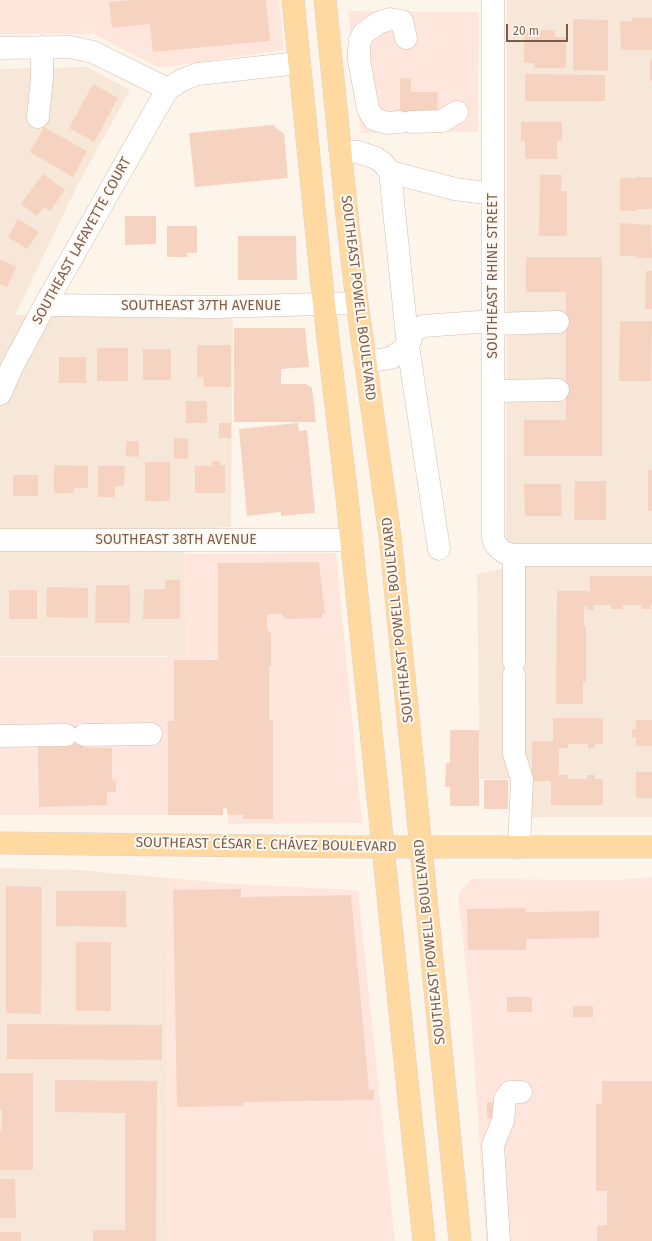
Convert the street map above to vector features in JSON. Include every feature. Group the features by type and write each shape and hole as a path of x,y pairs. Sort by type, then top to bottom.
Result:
{"main road":[{"path":"293,0 324,304 352,540 424,1241"},
{"name":"SOUTHEAST POWELL BOULEVARD","path":"325,0 357,303 390,536 460,1241"},
{"path":"299,63 334,88"},
{"name":"SOUTHEAST CÉSAR E. CHÁVEZ BOULEVARD","path":"0,843 383,847 652,847"}],"street":[{"name":"SOUTHEAST RHINE STREET","path":"493,0 493,537 495,544 507,552"},
{"path":"406,38 402,21 390,19 378,23 364,33 360,40 359,60 368,109 374,118 387,123 442,121 457,112"},
{"path":"38,117 42,78 42,47"},
{"path":"0,48 70,47 94,52 168,89 182,80 198,74 299,63"},
{"name":"SOUTHEAST LAFAYETTE COURT","path":"0,394 12,367 45,305 168,89"},
{"path":"340,151 358,152 376,158 384,164 390,172 408,346 439,550"},
{"path":"390,172 455,189 493,193"},
{"name":"SOUTHEAST 37TH AVENUE","path":"45,305 215,307 357,303"},
{"path":"366,362 391,358 408,346 414,331 423,326 479,322 493,324 558,322"},
{"path":"493,391 558,390"},
{"name":"SOUTHEAST 38TH AVENUE","path":"0,540 352,540"},
{"path":"519,847 522,779 514,754 514,668 507,552 652,555"},
{"path":"0,736 151,734"},
{"path":"499,1241 493,1145 503,1121 505,1099 510,1092 521,1092"}],"shaded area":[{"path":"0,0 279,0 284,50 159,68 94,34 0,34"},
{"path":"507,0 652,0 652,817 511,817 511,779 480,779 477,574 506,568"},
{"path":"348,11 479,12 478,132 361,133"},
{"path":"87,67 130,90 78,184 15,315 233,317 231,527 185,529 185,656 0,656 0,69"},
{"path":"336,553 362,823 228,824 219,721 171,721 170,815 0,815 0,657 185,656 184,554"},
{"path":"0,868 79,870 168,878 167,1241 0,1241"},
{"path":"652,877 652,1241 486,1241 471,1012 458,895 471,879 616,880"},
{"path":"168,878 235,884 358,890 395,1241 167,1241"}],"building":[{"path":"130,0 266,0 270,41 153,52 150,24 112,28 109,2"},
{"path":"632,18 652,18 652,50 621,50 620,21 632,21"},
{"path":"573,19 608,20 608,71 573,70"},
{"path":"524,30 555,30 555,37 566,37 566,68 534,68 534,63 524,63"},
{"path":"650,59 652,59 652,81 650,81"},
{"path":"525,74 605,75 605,101 525,101"},
{"path":"400,78 411,79 411,92 438,92 437,117 400,129"},
{"path":"93,84 118,98 94,142 69,128"},
{"path":"521,122 562,122 562,141 557,141 557,159 525,159 525,141 521,141"},
{"path":"273,125 284,134 288,178 195,187 189,133"},
{"path":"44,127 87,151 73,177 30,152"},
{"path":"43,174 65,190 50,211 44,207 37,216 21,204"},
{"path":"540,175 562,175 561,191 567,191 567,236 539,236"},
{"path":"652,177 652,208 636,209 636,211 620,211 620,178"},
{"path":"125,216 156,216 156,244 125,245"},
{"path":"18,219 39,232 27,249 8,237"},
{"path":"620,223 651,225 652,258 620,256"},
{"path":"167,226 197,226 197,253 187,253 187,257 167,257"},
{"path":"238,236 296,236 297,280 238,280"},
{"path":"526,257 602,257 602,456 524,456 524,420 566,420 566,292 526,292"},
{"path":"0,259 16,267 7,287 0,284"},
{"path":"646,271 652,271 652,309 645,309"},
{"path":"620,321 652,321 651,381 619,381"},
{"path":"234,328 305,328 309,367 281,369 281,384 306,384 312,388 316,422 234,422"},
{"path":"197,345 231,345 231,387 204,387 203,377 197,377"},
{"path":"97,348 128,348 128,381 97,381"},
{"path":"143,349 171,349 171,380 143,380"},
{"path":"59,357 86,357 86,383 59,383"},
{"path":"186,401 207,401 207,423 186,423"},
{"path":"219,423 231,423 231,438 219,438"},
{"path":"298,423 299,431 307,430 315,513 281,516 281,512 247,516 239,429"},
{"path":"174,438 188,439 188,459 174,459"},
{"path":"126,441 139,441 139,457 126,456"},
{"path":"212,461 220,461 220,465 225,465 225,493 195,493 195,466 212,466"},
{"path":"145,462 170,462 170,501 145,501"},
{"path":"54,465 88,466 88,488 74,488 74,493 54,493"},
{"path":"98,466 125,466 124,486 115,486 115,497 98,497"},
{"path":"648,470 652,470 652,511 648,511"},
{"path":"13,475 38,475 38,496 13,496"},
{"path":"575,481 606,481 606,520 574,520"},
{"path":"524,484 561,484 562,516 525,516"},
{"path":"319,562 325,614 322,614 322,618 286,619 281,614 267,614 267,628 271,634 271,666 269,666 269,720 273,720 273,819 243,819 243,815 228,815 227,808 223,808 223,815 168,815 168,721 174,721 174,660 218,660 218,563"},
{"path":"590,576 652,576 652,605 650,605 650,609 642,609 642,605 623,605 623,609 611,609 611,605 594,605 594,610 587,610 587,606 584,606 584,626 586,626 586,682 583,682 583,704 556,704 557,591 588,591 588,593 590,593"},
{"path":"165,580 180,580 180,619 143,619 144,589 165,589"},
{"path":"96,585 130,585 130,623 95,623"},
{"path":"47,587 88,588 88,618 46,617"},
{"path":"9,590 37,590 37,619 9,619"},
{"path":"553,718 603,718 603,744 595,744 595,748 588,748 588,744 568,744 568,748 559,748 559,775 568,775 568,779 587,779 587,775 595,775 595,779 603,779 603,805 551,805 551,781 532,781 532,741 553,741"},
{"path":"636,720 652,720 652,746 636,746 636,737 632,737 632,729 636,729"},
{"path":"66,726 84,726 84,748 112,748 112,780 116,781 116,792 107,792 107,805 39,807 38,747 66,747"},
{"path":"450,730 479,730 479,806 450,806 450,787 445,787 446,763 450,763"},
{"path":"636,772 652,772 652,798 636,798"},
{"path":"484,780 508,780 508,809 484,809"},
{"path":"6,886 42,887 41,1014 6,1013"},
{"path":"241,889 241,897 351,895 369,1090 374,1090 374,1100 243,1102 243,1106 177,1107 173,890"},
{"path":"56,891 126,891 126,927 56,926"},
{"path":"526,908 526,912 599,911 599,938 526,939 526,950 468,950 467,909"},
{"path":"76,942 111,942 111,1011 76,1011"},
{"path":"507,997 532,997 532,1012 507,1012"},
{"path":"573,1006 593,1006 593,1017 573,1017"},
{"path":"7,1024 162,1025 162,1060 7,1059"},
{"path":"0,1073 33,1073 33,1170 0,1170 0,1131 2,1131 2,1110 0,1110"},
{"path":"55,1080 157,1081 156,1241 93,1241 93,1230 125,1230 125,1113 55,1112"},
{"path":"602,1081 652,1081 652,1241 597,1241 597,1226 607,1225 607,1191 596,1191 596,1104 602,1104"},
{"path":"487,1102 496,1102 496,1118 487,1118"},
{"path":"0,1179 15,1179 16,1218 0,1218"},
{"path":"0,1232 21,1232 21,1241 0,1241"}]}
